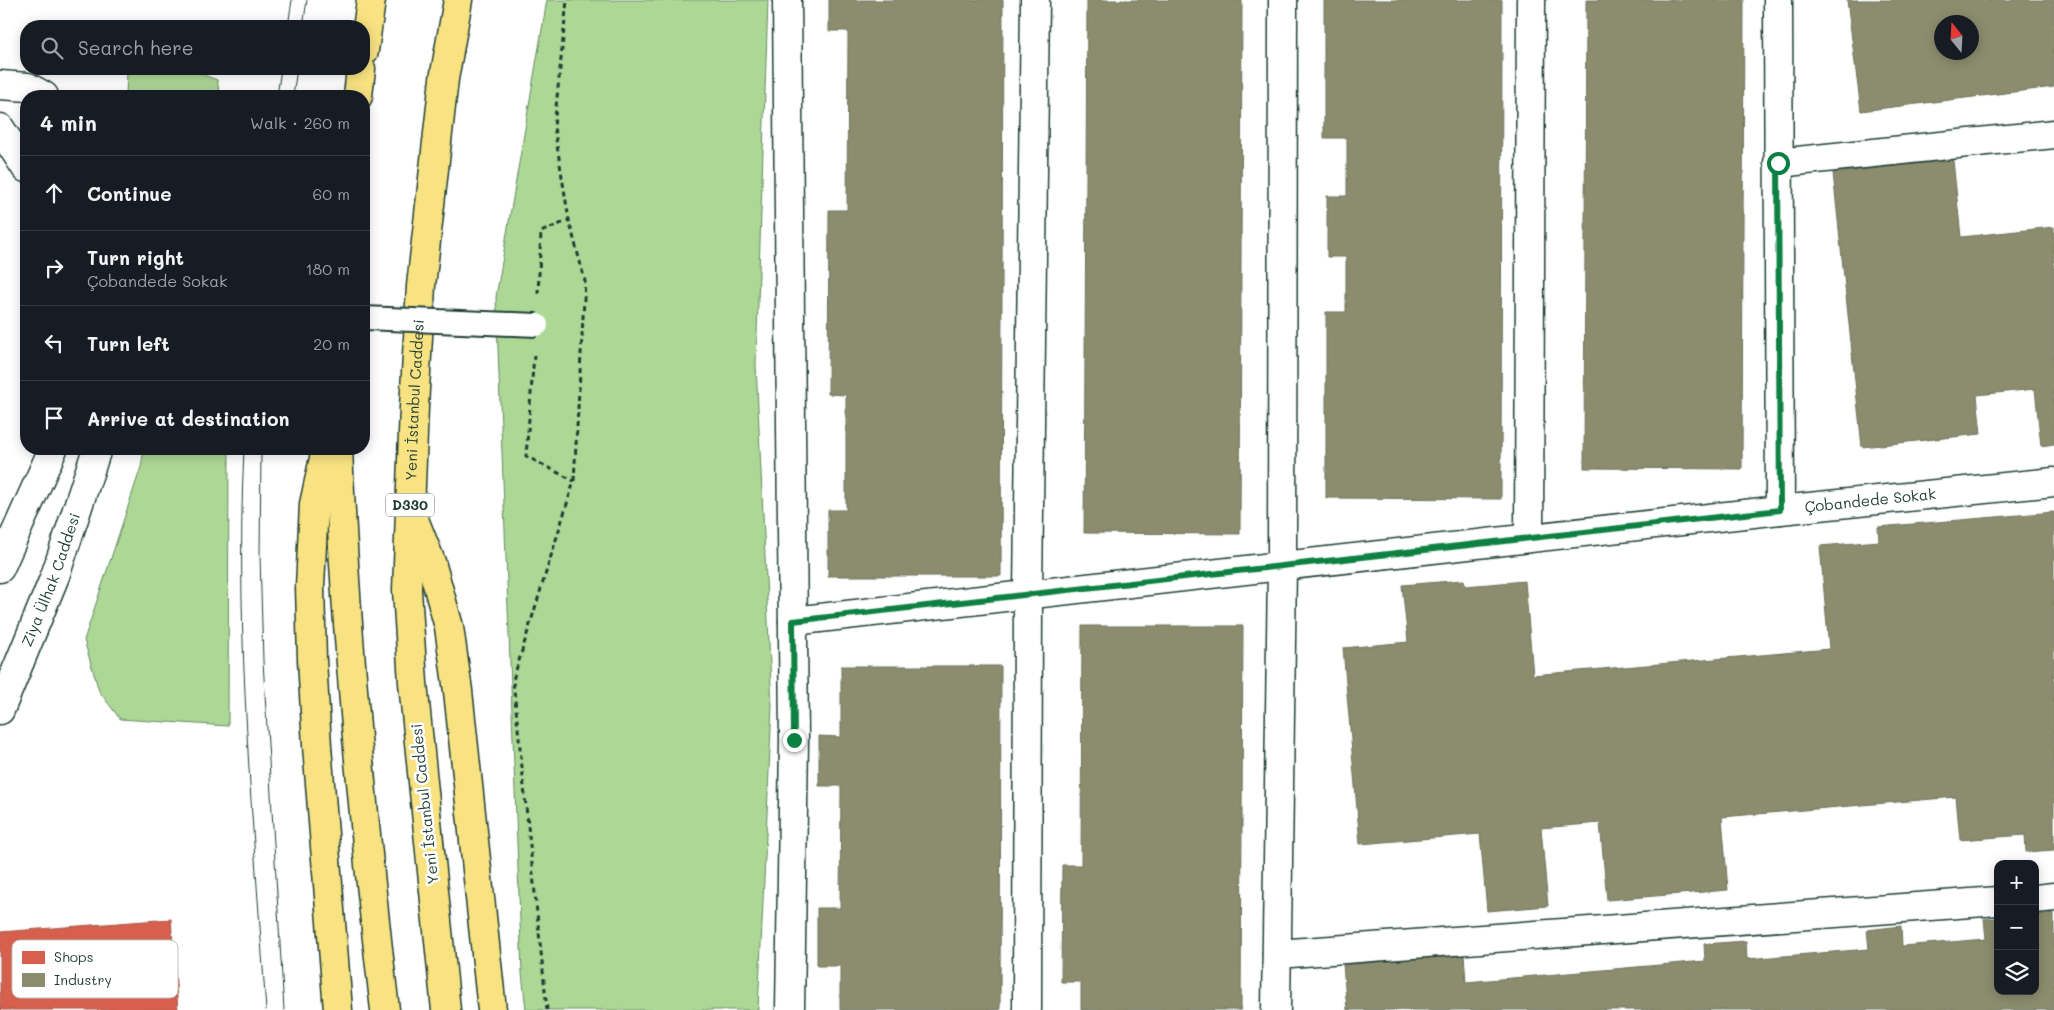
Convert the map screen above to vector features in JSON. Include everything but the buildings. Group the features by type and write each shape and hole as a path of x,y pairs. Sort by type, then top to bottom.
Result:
{"highway":[{"path":"368,20 371,0"},
{"name":"Yeni İstanbul Caddesi","path":"446,1010 412,683 407,590 421,286 444,79 458,0"},
{"path":"359,90 360,75"},
{"path":"325,455 314,504 310,587 317,746 338,1010"},
{"path":"338,455 343,568 362,806 385,1010"},
{"path":"410,508 431,562 449,627 458,691 492,1010"}],"street":[{"path":"787,0 794,740 790,1010"},
{"path":"1027,1010 1028,594 1034,0"},
{"path":"1276,1010 1282,566 1283,0"},
{"path":"1529,538 1531,0"},
{"path":"1778,0 1780,510"},
{"path":"0,85 28,87 33,90"},
{"path":"0,128 20,159"},
{"path":"1778,163 2054,134"},
{"path":"370,318 537,325"},
{"path":"0,568 50,455"},
{"name":"Ziya Ülhak Caddesi","path":"0,710 55,576 95,455"},
{"name":"Çobandede Sokak","path":"793,621 1780,510 2054,482"},
{"path":"2039,898 2054,897"},
{"path":"1277,954 1994,901"}],"path":[{"path":"548,1010 513,680 574,481 585,280 568,220 554,128 567,0"},
{"path":"541,232 568,220"},
{"path":"526,456 574,481"}],"green space":[{"path":"547,0 768,0 756,364 772,706 758,1010 526,1010 522,973 496,297"},
{"path":"127,75 204,75 217,80 219,90 126,90"},
{"path":"143,455 229,455 228,726 120,719 99,691 84,640 141,467"}],"tram line":[{"path":"289,20 292,0"},
{"path":"304,20 307,0"},
{"path":"278,90 280,75"},
{"path":"294,90 296,75"},
{"path":"244,455 242,589 244,659 251,800 266,1010"},
{"path":"261,455 260,556 263,661 284,1010"}],"route":[{"path":"794,740 793,621 1780,510 1778,163"}]}
